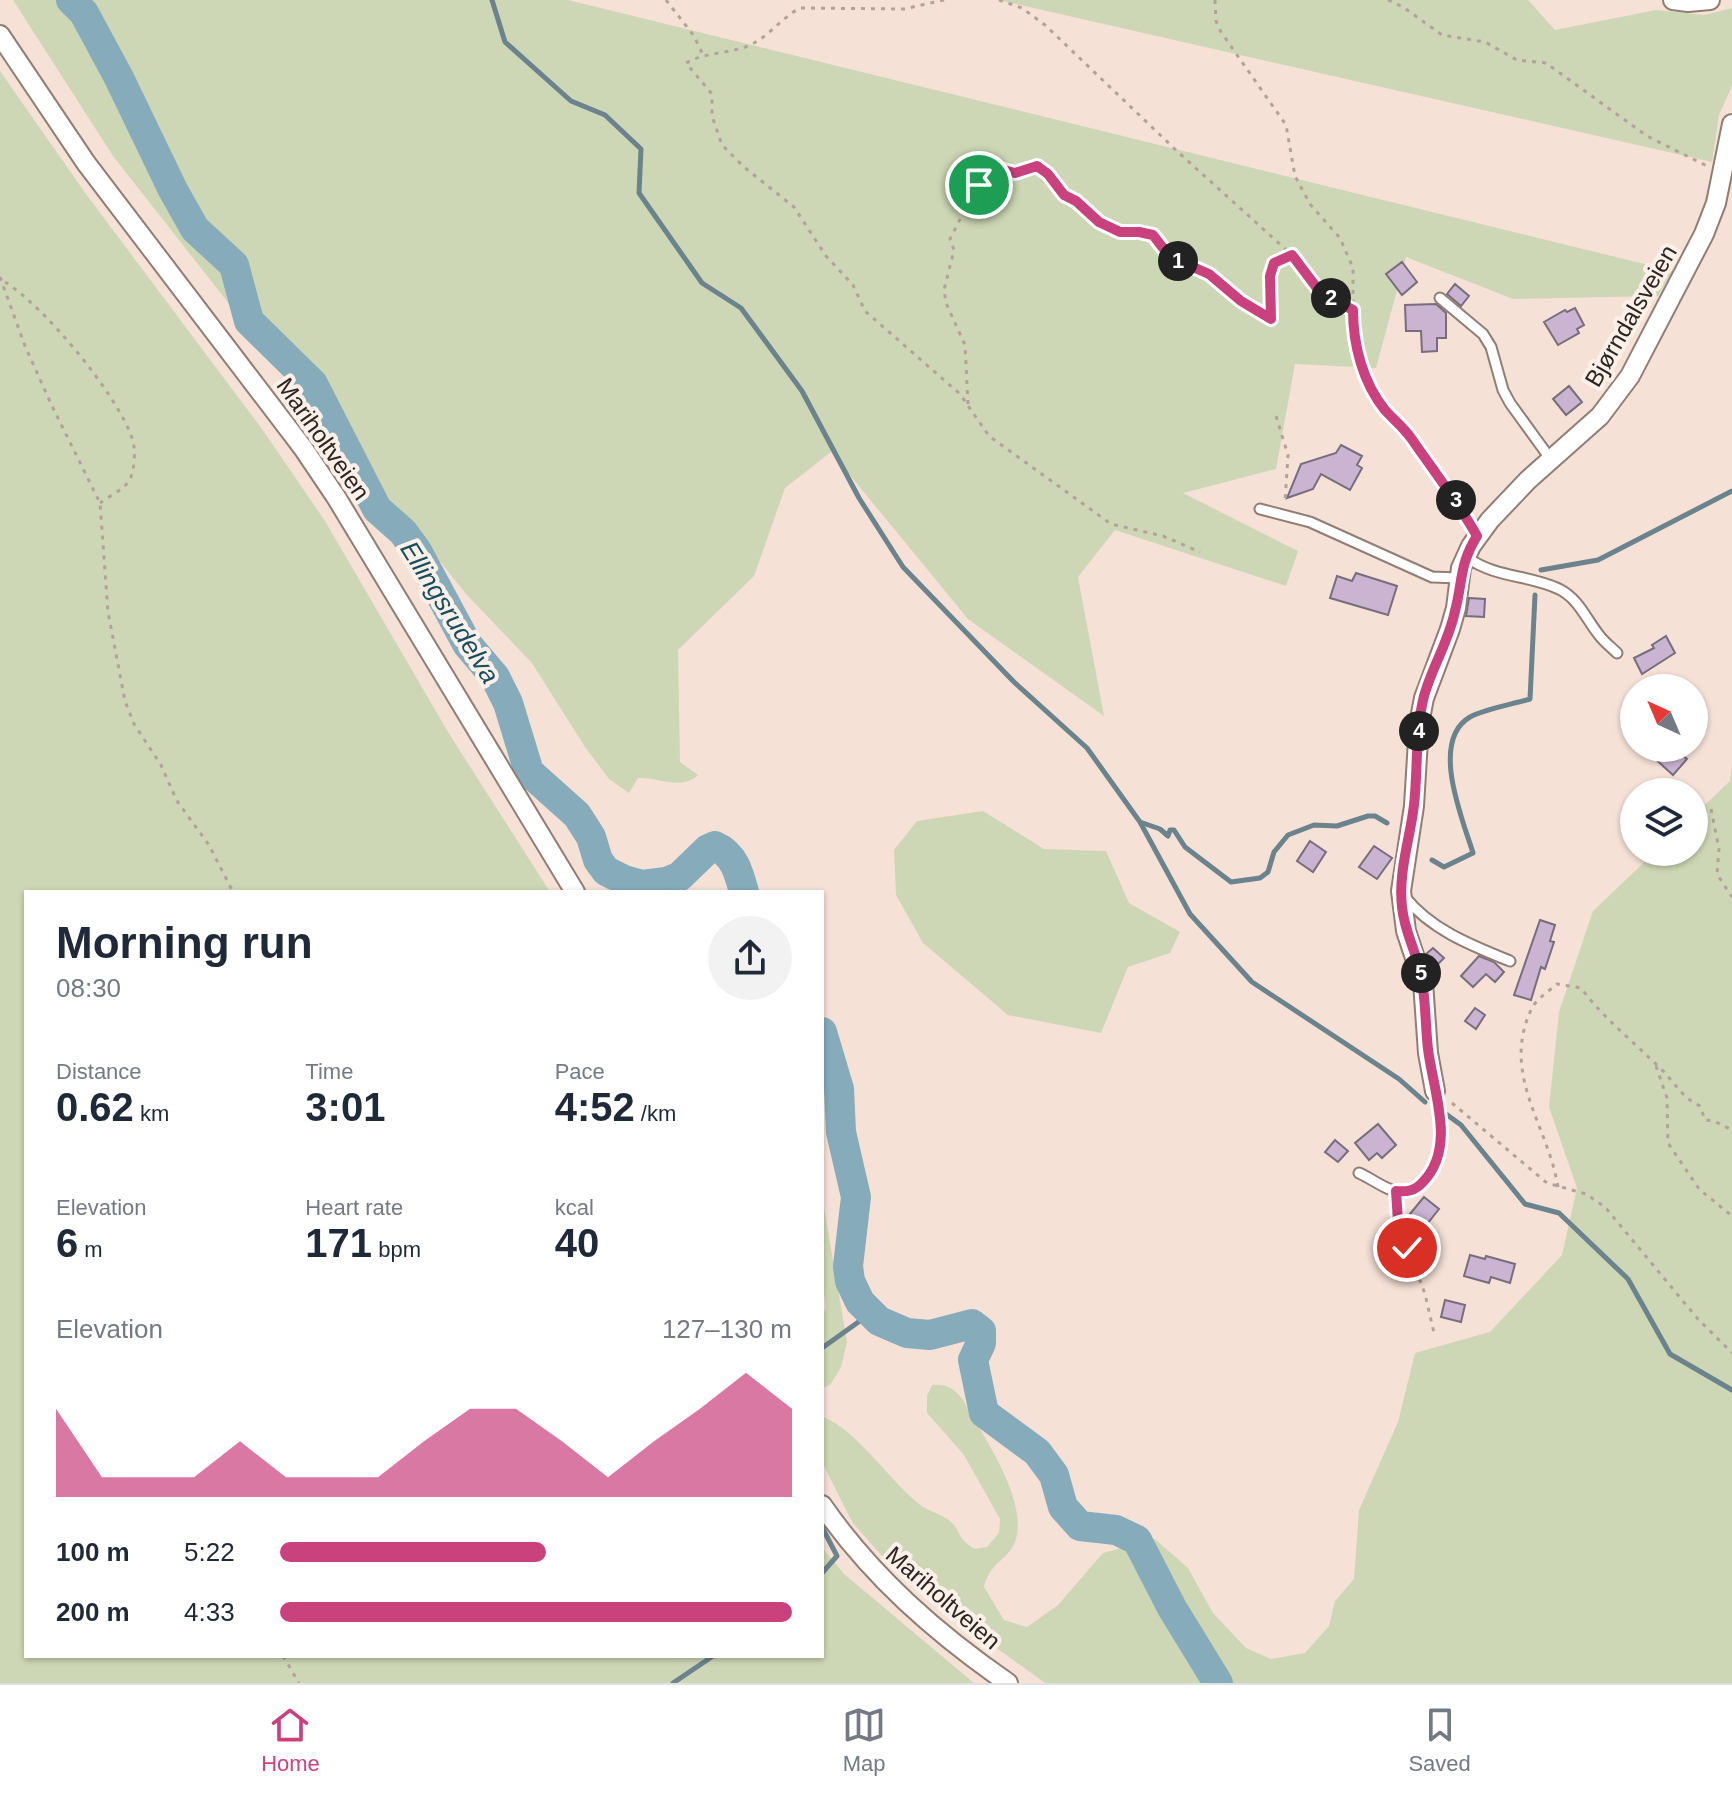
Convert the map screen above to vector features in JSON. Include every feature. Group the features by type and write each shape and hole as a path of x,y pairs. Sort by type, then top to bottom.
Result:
{"street":[{"path":"1683,1 1710,0"},
{"name":"Mariholtveien","path":"0,35 86,163 328,485 574,890"},
{"name":"Bjørndalsveien","path":"1435,1091 1428,1053 1423,982 1406,931 1401,891 1414,806 1419,724 1424,698 1456,608 1459,578 1477,536 1506,502 1600,416 1630,376 1700,245 1724,185 1732,124"},
{"name":"Mariholtveien","path":"824,1508 859,1555 910,1607 1008,1683"}],"lane":[{"path":"1440,298 1483,334 1491,347 1503,390 1510,403 1552,461"},
{"path":"1260,509 1310,522 1432,577 1459,578"},
{"path":"1466,557 1498,574 1539,583 1567,594 1582,609 1599,636 1617,653"},
{"path":"1401,891 1410,904 1439,927 1510,961"},
{"path":"1359,1173 1396,1191 1407,1192 1419,1187 1436,1166 1440,1152 1441,1121 1435,1091"}],"path":[{"path":"666,0 694,36 703,55"},
{"path":"944,0 904,9 800,8 786,16 766,38 744,47 703,55 686,63 712,94 712,116 722,145 794,207 826,256 853,285 865,311 960,394 989,436 1111,524 1163,536 1200,552"},
{"path":"999,0 1022,8 1045,25 1292,255 1320,292 1353,310"},
{"path":"1215,0 1216,21 1221,32 1286,125 1295,176 1310,204 1340,238 1353,268 1353,328 1366,379 1384,408 1409,435 1427,464 1460,505 1477,536"},
{"path":"1388,0 1442,35 1485,42 1517,60 1546,63 1647,136 1724,185"},
{"path":"968,408 965,345 946,303 944,290 954,250 950,239 986,173 996,168 1015,173 1037,166 1048,174 1064,195 1076,201 1099,222 1120,232 1153,235 1170,257 1209,274 1241,301 1271,319 1270,276 1274,263 1292,255"},
{"path":"1,278 23,293 71,344 133,440 130,481 100,503"},
{"path":"1,278 36,370 100,503 108,612 125,701 134,724 161,765 177,801 209,845 232,890"},
{"path":"1276,416 1288,455 1285,515"},
{"path":"1711,809 1719,849 1717,874 1732,897"},
{"path":"1558,1187 1555,1165 1530,1106 1519,1054 1531,1008 1557,984 1581,988 1608,1022 1675,1083 1684,1099 1700,1106 1705,1120 1732,1130"},
{"path":"1656,1064 1667,1098 1668,1143 1699,1189 1732,1216"},
{"path":"1435,1091 1534,1173 1558,1187 1586,1194 1605,1207 1697,1318 1732,1353"},
{"path":"1396,1191 1398,1221 1425,1294 1434,1333"},
{"path":"284,1658 299,1683"}],"green space":[{"path":"13,0 568,0 1673,271 1658,296 1513,299 1406,257 1376,368 1295,364 1276,469 1183,493 1298,551 1286,586 1115,530 1078,577 1104,716 968,619 831,452 785,488 754,576 678,650 680,762 698,775 692,780 677,783 638,778 629,793 609,779 585,747 532,663 466,594 427,545 356,479 303,398 113,156"},
{"path":"998,0 1528,0 1555,30 1656,10 1705,15 1732,8 1732,86 1719,115 1712,162"},
{"path":"0,71 86,194 262,429 325,521 448,732 549,890 24,890 24,1658 824,1658 824,1549 844,1574 974,1683 0,1683"},
{"path":"1732,764 1732,1683 1045,1683 944,1610 891,1566 852,1522 824,1466 824,1417 849,1434 919,1504 951,1522 969,1545 975,1549 987,1547 999,1533 1000,1519 964,1455 927,1413 927,1396 932,1385 941,1385 953,1390 963,1400 1002,1469 1016,1507 1018,1526 1015,1542 994,1567 984,1587 1004,1620 1027,1627 1058,1605 1103,1553 1155,1539 1188,1568 1213,1613 1246,1648 1271,1659 1305,1653 1329,1626 1335,1601 1354,1579 1359,1510 1398,1422 1415,1353 1490,1332 1562,1255 1577,1188 1549,1107 1559,1012 1593,911 1640,866 1708,866 1708,802 1730,781"},
{"path":"983,811 1044,849 1106,851 1129,903 1180,932 1170,953 1128,967 1101,1033 1008,1015 923,943 896,895 894,850 917,821"},
{"path":"824,1208 847,1342 841,1367 830,1385 824,1387"}],"building":[{"path":"1402,262 1417,282 1402,295 1386,274"},
{"path":"1455,284 1469,296 1461,306 1447,294"},
{"path":"1436,304 1446,313 1446,338 1437,338 1437,351 1422,352 1421,331 1406,331 1405,305"},
{"path":"1575,308 1584,325 1577,329 1579,333 1558,345 1544,322"},
{"path":"1569,386 1582,402 1566,415 1553,399"},
{"path":"1341,445 1362,456 1357,465 1362,468 1350,490 1321,474 1313,489 1287,498 1301,464 1336,453"},
{"path":"1356,573 1397,586 1388,615 1330,598 1337,576 1352,581"},
{"path":"1469,598 1485,599 1484,617 1466,616"},
{"path":"1666,636 1675,653 1642,674 1634,658 1654,648 1652,645"},
{"path":"1659,762 1684,762 1673,775"},
{"path":"1310,841 1326,852 1313,872 1297,861"},
{"path":"1374,846 1392,858 1377,879 1359,867"},
{"path":"1540,920 1555,925 1550,941 1554,942 1545,969 1541,967 1531,1000 1514,995"},
{"path":"1433,948 1444,958 1434,968 1426,954"},
{"path":"1479,956 1494,962 1504,972 1495,982 1486,974 1473,987 1461,976"},
{"path":"1475,1008 1485,1015 1476,1029 1465,1021"},
{"path":"1378,1124 1396,1145 1382,1158 1377,1153 1369,1160 1355,1143"},
{"path":"1335,1140 1348,1151 1338,1162 1325,1152"},
{"path":"1424,1197 1439,1209 1420,1233 1405,1220"},
{"path":"1470,1255 1515,1264 1510,1283 1491,1277 1489,1283 1464,1276"},
{"path":"1445,1300 1465,1305 1461,1322 1441,1317"}],"waterway":[{"name":"Ellingsrudelva","path":"71,0 84,13 195,229 234,265 249,321 313,384 377,509 403,532 417,551 467,644 495,677 508,703 529,772 577,815 606,871 642,885 666,882 679,877 715,846 731,859 743,890"},
{"path":"492,0 505,42 571,101 605,115 641,149 639,193 702,283 741,308 802,391 859,498 903,567 1014,682 1087,748 1140,822 1190,914 1252,982 1399,1079 1425,1102"},
{"path":"1541,570 1598,560 1732,491"},
{"path":"1432,860 1444,867 1473,853 1452,782 1452,744 1458,728 1470,717 1530,699 1535,595"},
{"path":"1140,822 1160,829 1168,836 1170,830 1174,830 1185,847 1231,882 1260,878 1268,872 1274,852 1288,835 1314,825 1337,826 1368,816 1375,816 1387,823"},
{"name":"Ellingsrudelva","path":"824,1039 839,1089 841,1132 856,1197 848,1266 850,1281 860,1302 879,1321 907,1333 930,1335 972,1324 981,1331 981,1343 973,1360 984,1413 1037,1452 1054,1475 1063,1507 1080,1526 1116,1530 1137,1540 1172,1608 1218,1683"},
{"path":"1446,1114 1461,1125 1525,1204 1559,1213 1628,1279 1670,1354 1732,1390"},
{"path":"824,1347 871,1313"},
{"path":"824,1531 837,1556 824,1571"},
{"path":"673,1683 710,1658"}],"route":[{"path":"979,185 986,173 996,168 1015,173 1037,166 1048,174 1064,195 1076,201 1099,222 1120,232 1153,235 1170,257 1209,274 1241,301 1271,319 1270,276 1274,263 1292,255 1320,292 1353,310 1353,328 1366,379 1384,408 1409,435 1427,464 1460,505 1477,536 1461,568 1456,608 1424,698 1419,724 1414,806 1401,891 1406,931 1423,982 1428,1053 1441,1121 1440,1152 1429,1177 1419,1187 1407,1192 1396,1191 1398,1221 1407,1248"}]}
